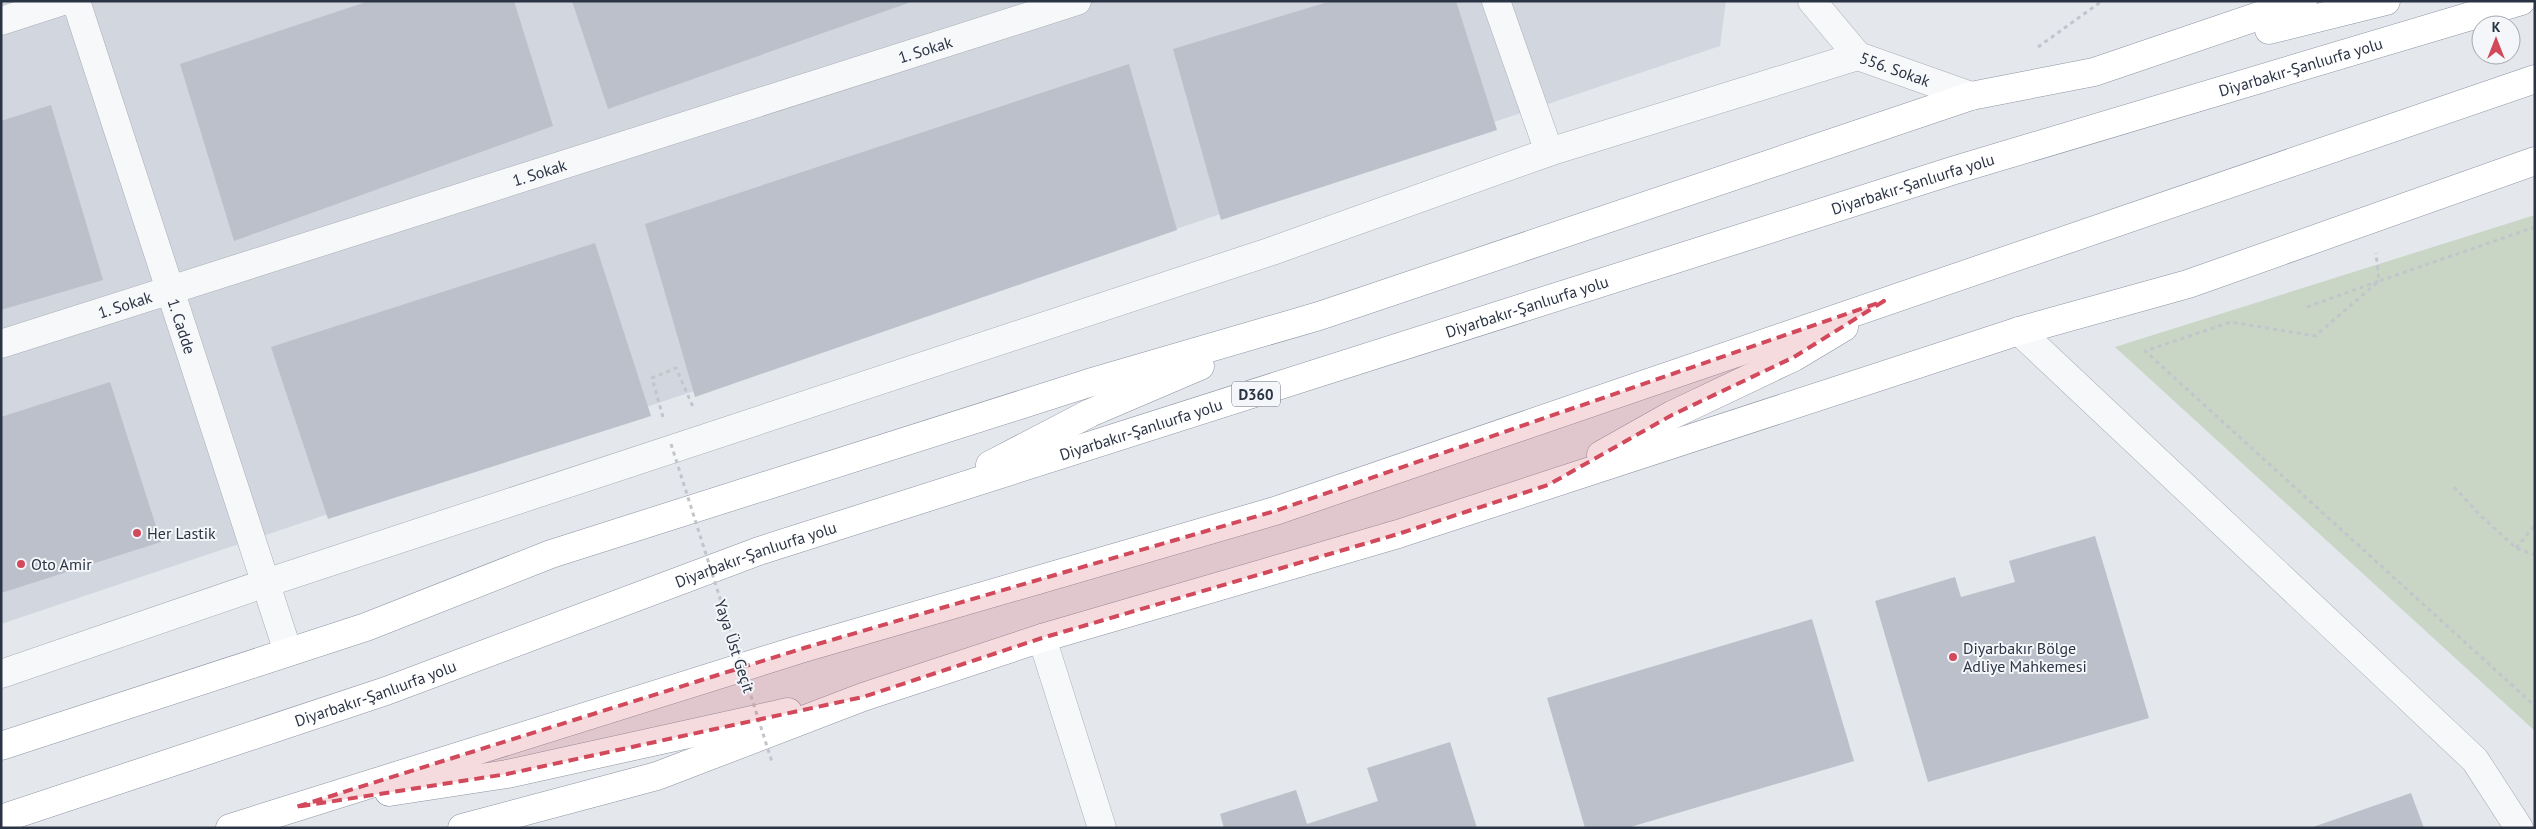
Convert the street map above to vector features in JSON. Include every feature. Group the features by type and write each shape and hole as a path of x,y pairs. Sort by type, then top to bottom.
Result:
{"highway":[{"path":"2094,72 2303,1"},
{"path":"1,746 366,627 551,554 1089,383 1319,316 1971,96 2094,72 2386,1"},
{"name":"Diyarbakır-Şanlıurfa yolu","path":"1,819 386,691 759,552 1956,170 2521,1"},
{"path":"230,828 804,648 1276,512 2535,78"},
{"path":"462,828 658,776 863,697 1042,638 1398,534 2019,331 2188,284 2535,161"},
{"path":"1548,485 1672,415 1794,358 1884,302"},
{"path":"924,500 1090,413 1319,316"},
{"path":"296,807 507,774 732,723 863,697"}],"street":[{"path":"1,21 63,1"},
{"name":"1. Cadde","path":"76,1 172,289 288,652"},
{"name":"1. Sokak","path":"1,344 1077,1"},
{"path":"1496,1 1549,152"},
{"name":"556. Sokak","path":"1812,1 1858,56 1971,96"},
{"path":"1,674 266,583 1272,251 1549,152 1858,56"},
{"path":"2019,331 2476,760 2519,828"},
{"path":"1042,638 1102,828"}],"path":[{"path":"2307,307 2379,280 2535,227"},
{"path":"2376,251 2379,280"},
{"path":"2379,280 2316,336 2231,322 2145,351 2535,706"},
{"path":"666,425 652,378 676,368 707,437"},
{"name":"Yaya Üst Geçit","path":"668,434 772,762"},
{"path":"2454,487 2481,516 2516,548 2535,555"},
{"path":"2516,548 2535,525"}],"highlighted area":[{"path":"1884,301 1794,357 1672,415 1548,485 1398,534 1042,638 863,697 507,774 296,807 804,648 1275,511"}],"shaded area":[{"path":"1,1 1726,1 1720,46 1,624"}],"green space":[{"path":"2535,215 2535,731 2115,347"}],"building":[{"path":"369,1 514,1 553,126 234,241 180,64"},
{"path":"572,1 911,1 911,2 608,109"},
{"path":"1331,1 1456,1 1497,130 1221,220 1173,49"},
{"path":"1129,64 1177,230 695,397 645,224"},
{"path":"51,105 103,280 1,310 1,121"},
{"path":"595,243 651,416 328,519 271,347"},
{"path":"110,382 161,542 1,593 1,417"},
{"path":"2095,536 2149,718 1928,782 1875,601 1955,577 1961,597 2015,582 2009,561"},
{"path":"1812,619 1854,761 1627,828 1585,828 1547,698"},
{"path":"1450,742 1477,828 1224,828 1220,814 1296,790 1307,824 1378,801 1367,768"},
{"path":"2411,793 2424,828 2313,828 2313,827"}],"place":[{"name":"Her Lastik","path":"137,533"},
{"name":"Oto Amir","path":"21,564"},
{"name":"Diyarbakır Bölge Adliye Mahkemesi","path":"1953,657"}]}
